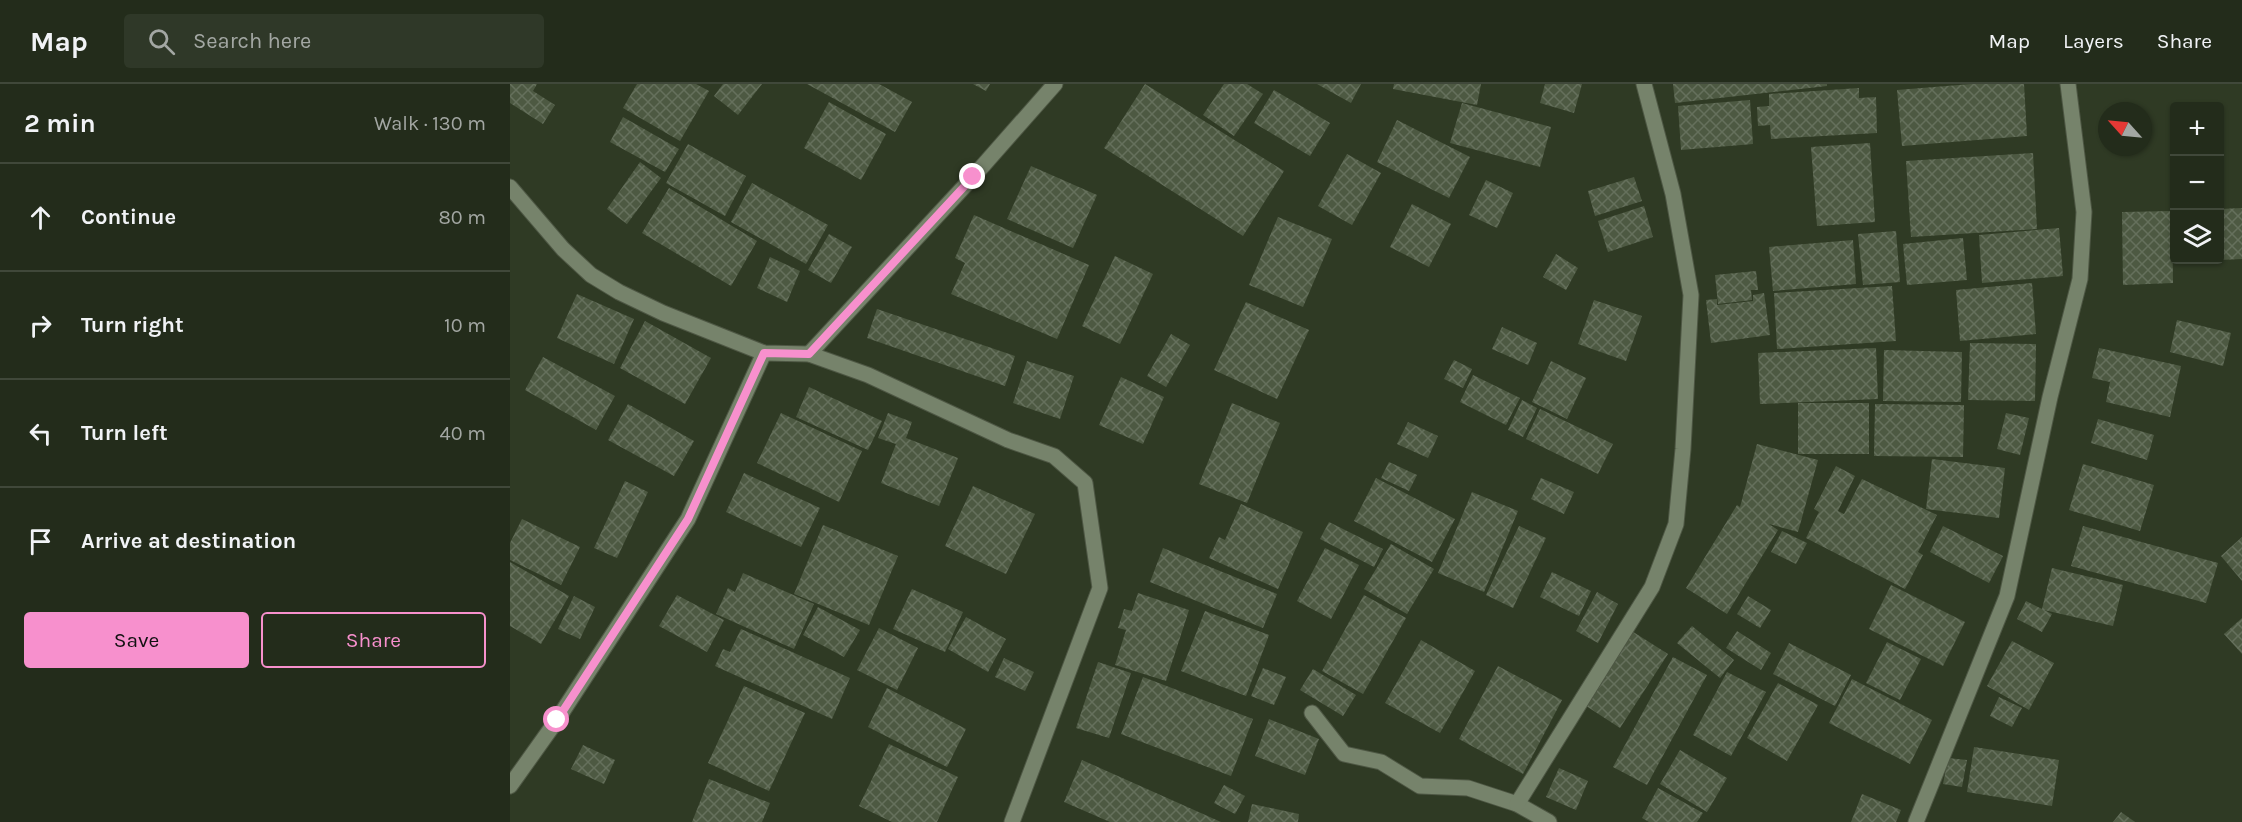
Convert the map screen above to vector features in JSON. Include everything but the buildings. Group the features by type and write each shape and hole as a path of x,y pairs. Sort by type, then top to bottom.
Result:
{"street":[{"path":"809,354 1056,84"},
{"path":"1517,804 1652,587 1676,524 1683,449 1691,295 1673,194 1644,84"},
{"path":"1916,822 2007,596 2050,397 2080,279 2084,212 2068,84"},
{"path":"510,187 563,249 591,275 663,313 764,353 809,354 868,375 1008,440 1054,456 1085,483 1100,588 1012,822"},
{"path":"510,786 557,720 688,519 764,353"},
{"path":"1312,713 1344,754 1381,762 1420,786 1468,788 1517,804 1549,822"}],"route":[{"path":"557,720 688,519 764,353 809,354 973,177"}]}
